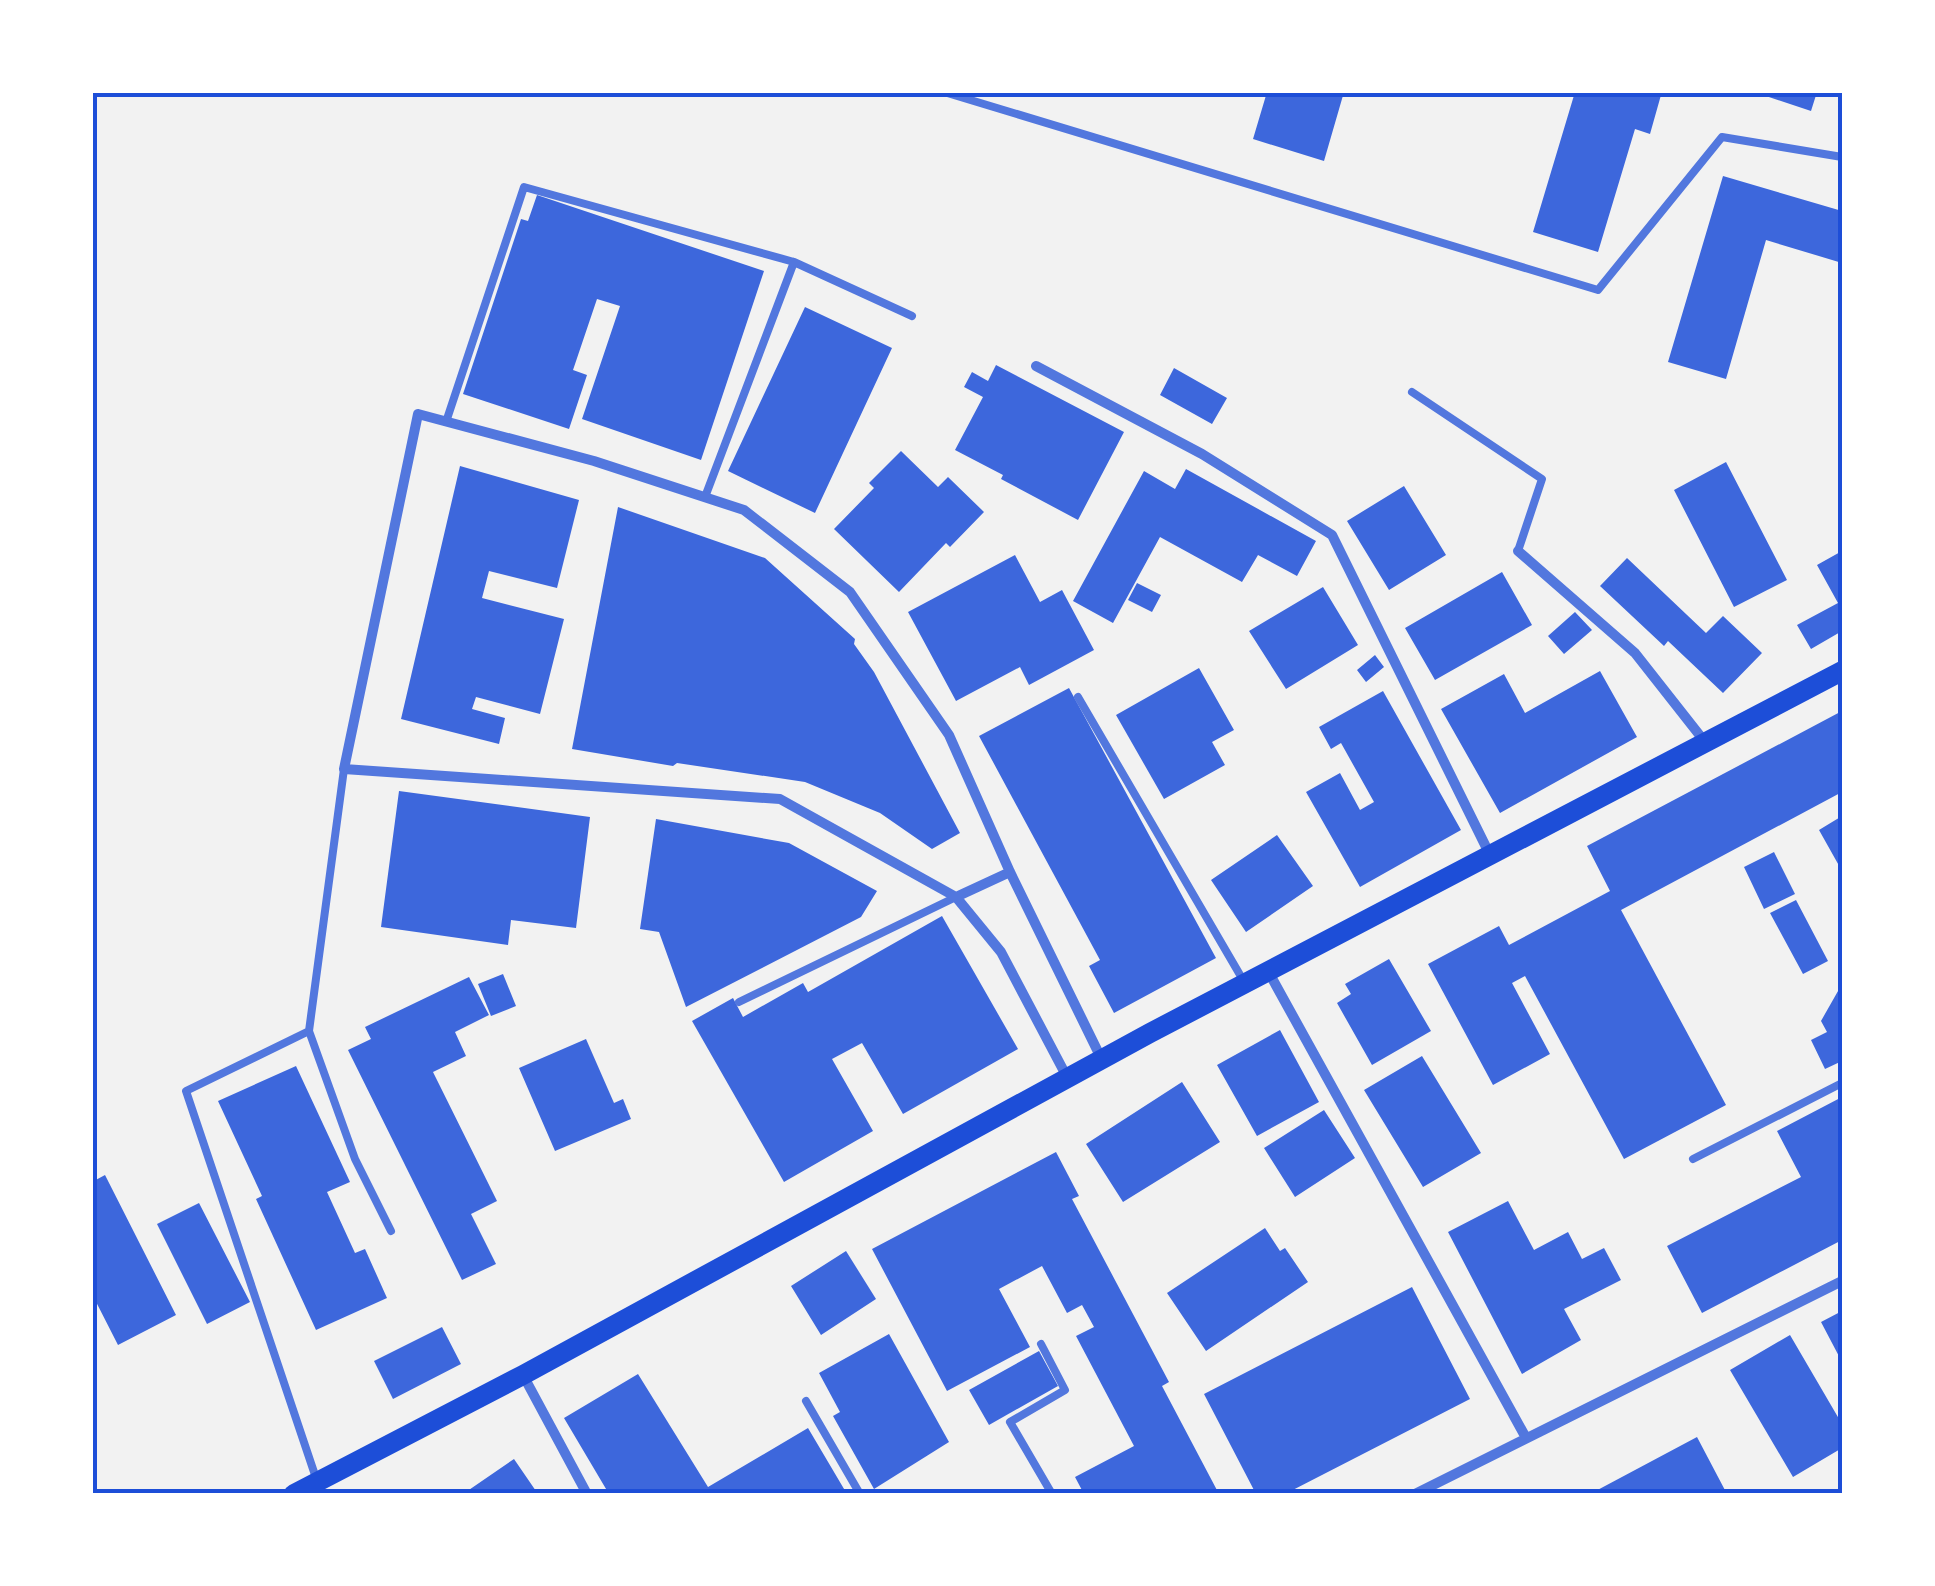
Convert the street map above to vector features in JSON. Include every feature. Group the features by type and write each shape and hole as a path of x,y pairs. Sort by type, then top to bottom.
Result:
{"main road":[{"path":"294,1494 523,1376 1268,970 1842,671"}],"street":[{"path":"1036,366 1202,454 1332,535 1490,856"},
{"path":"1068,1079 1001,952 956,897 780,799 344,769 418,414 594,461 744,510 850,592 949,735 1102,1061"},
{"path":"1518,551 1635,653 1707,744"},
{"path":"956,897 1010,872"},
{"path":"1268,970 1526,1436"},
{"path":"1415,1494 1842,1281"},
{"path":"523,1376 587,1494"}],"lane":[{"path":"944,92 1598,290 1722,137 1842,157"},
{"path":"446,422 524,186 794,262 912,316"},
{"path":"705,497 794,262"},
{"path":"1412,392 1542,479 1518,551"},
{"path":"1078,697 1245,984"},
{"path":"344,769 308,1031 356,1159 391,1231"},
{"path":"740,1002 956,897"},
{"path":"308,1031 186,1091 317,1481"},
{"path":"1693,1159 1842,1083"},
{"path":"1041,1344 1065,1390 1010,1422 1052,1494"},
{"path":"806,1402 860,1494"}],"building":[{"path":"1267,92 1344,92 1324,161 1253,139"},
{"path":"1575,92 1661,95 1650,134 1635,129 1598,252 1533,232"},
{"path":"1754,92 1817,92 1811,111"},
{"path":"1723,176 1842,211 1842,263 1766,240 1726,379 1668,362"},
{"path":"537,195 764,271 701,460 582,419 620,306 597,299 573,370 587,375 569,429 463,394 521,219 528,221"},
{"path":"805,307 892,348 815,513 728,471"},
{"path":"996,365 1124,432 1078,520 955,450 983,397 964,387 972,372 988,381"},
{"path":"1174,368 1227,398 1212,424 1160,395"},
{"path":"901,451 938,487 948,477 984,512 950,547 946,543 899,592 834,529 874,488 869,483"},
{"path":"1726,462 1787,580 1734,607 1674,490"},
{"path":"460,466 579,500 557,588 489,571 482,598 564,619 540,714 476,697 472,709 505,718 499,744 401,719"},
{"path":"1186,469 1316,541 1297,576 1258,555 1242,582 1160,537 1113,623 1073,601 1144,471 1175,489"},
{"path":"1404,486 1446,555 1389,590 1347,521"},
{"path":"618,507 765,558 855,639 854,644 874,672 960,833 932,849 880,813 805,782 572,749"},
{"path":"1842,551 1842,631 1811,649 1797,625 1838,603 1817,565"},
{"path":"1015,555 1040,602 1062,590 1094,650 1029,685 1020,667 956,701 908,612"},
{"path":"1627,558 1706,633 1723,616 1762,653 1723,693 1668,641 1664,646 1600,586"},
{"path":"1502,572 1532,625 1435,680 1405,628"},
{"path":"1137,583 1161,595 1152,612 1128,600"},
{"path":"1323,587 1358,645 1286,689 1249,631"},
{"path":"1575,612 1592,630 1564,654 1548,636"},
{"path":"1375,655 1384,667 1366,682 1357,670"},
{"path":"1199,668 1234,730 1212,742 1225,765 1164,799 1116,715"},
{"path":"1600,671 1637,737 1500,813 1441,709 1504,674 1525,713"},
{"path":"1069,688 1216,958 1114,1013 1089,966 1100,960 979,736"},
{"path":"1383,691 1461,830 1360,887 1306,792 1340,773 1360,810 1374,802 1341,743 1331,749 1319,727"},
{"path":"1842,711 1842,792 1621,910 1726,1105 1624,1159 1525,976 1512,983 1550,1054 1493,1085 1428,964 1499,926 1509,945 1610,891 1587,846"},
{"path":"399,791 590,817 576,928 511,920 508,945 381,927"},
{"path":"1842,816 1842,871 1819,830"},
{"path":"656,819 789,843 877,891 861,917 686,1007 659,932 640,929"},
{"path":"1277,835 1313,886 1246,932 1211,880"},
{"path":"1774,852 1795,894 1764,909 1744,867"},
{"path":"1796,900 1828,961 1803,974 1770,913"},
{"path":"942,916 1018,1049 903,1114 862,1043 832,1059 873,1131 784,1182 692,1021 733,998 743,1017 803,983 808,992"},
{"path":"1389,959 1431,1031 1372,1065 1337,1003 1351,994 1345,984"},
{"path":"503,974 516,1006 491,1016 478,984"},
{"path":"469,977 489,1015 455,1032 466,1056 433,1072 497,1201 471,1214 496,1264 462,1280 348,1050 371,1039 365,1027"},
{"path":"1842,984 1842,1061 1825,1069 1811,1040 1827,1032 1821,1021"},
{"path":"1280,1030 1319,1102 1257,1136 1217,1065"},
{"path":"586,1039 614,1103 623,1099 631,1119 555,1151 519,1068"},
{"path":"1422,1056 1481,1153 1423,1187 1364,1090"},
{"path":"296,1066 350,1182 327,1192 355,1253 365,1249 387,1298 316,1330 256,1199 262,1196 218,1101"},
{"path":"1182,1082 1220,1142 1123,1202 1086,1144"},
{"path":"1842,1097 1842,1240 1702,1313 1667,1246 1801,1177 1777,1131"},
{"path":"1324,1110 1355,1158 1295,1197 1264,1148"},
{"path":"1056,1152 1079,1196 1072,1199 1169,1382 1162,1386 1219,1494 1084,1494 1075,1477 1134,1446 1076,1336 1094,1327 1082,1305 1067,1313 1042,1266 999,1289 1030,1347 947,1391 872,1249"},
{"path":"105,1175 176,1315 118,1345 92,1294 92,1182"},
{"path":"1508,1201 1534,1250 1568,1232 1582,1259 1604,1248 1621,1280 1564,1309 1581,1340 1522,1374 1448,1232"},
{"path":"199,1203 250,1302 207,1324 157,1224"},
{"path":"1265,1228 1280,1251 1285,1248 1308,1282 1206,1351 1167,1293"},
{"path":"846,1251 876,1299 821,1335 791,1286"},
{"path":"1412,1287 1470,1399 1285,1494 1256,1494 1204,1394"},
{"path":"1842,1311 1842,1362 1821,1322"},
{"path":"442,1327 461,1364 393,1399 374,1361"},
{"path":"889,1334 949,1442 874,1489 833,1416 840,1412 819,1373"},
{"path":"1790,1335 1842,1424 1842,1448 1793,1477 1730,1370"},
{"path":"1039,1351 1058,1386 989,1425 969,1390"},
{"path":"638,1374 708,1487 808,1428 847,1494 609,1494 564,1418"},
{"path":"1697,1437 1727,1494 1590,1494"},
{"path":"514,1459 538,1494 463,1494"}]}
